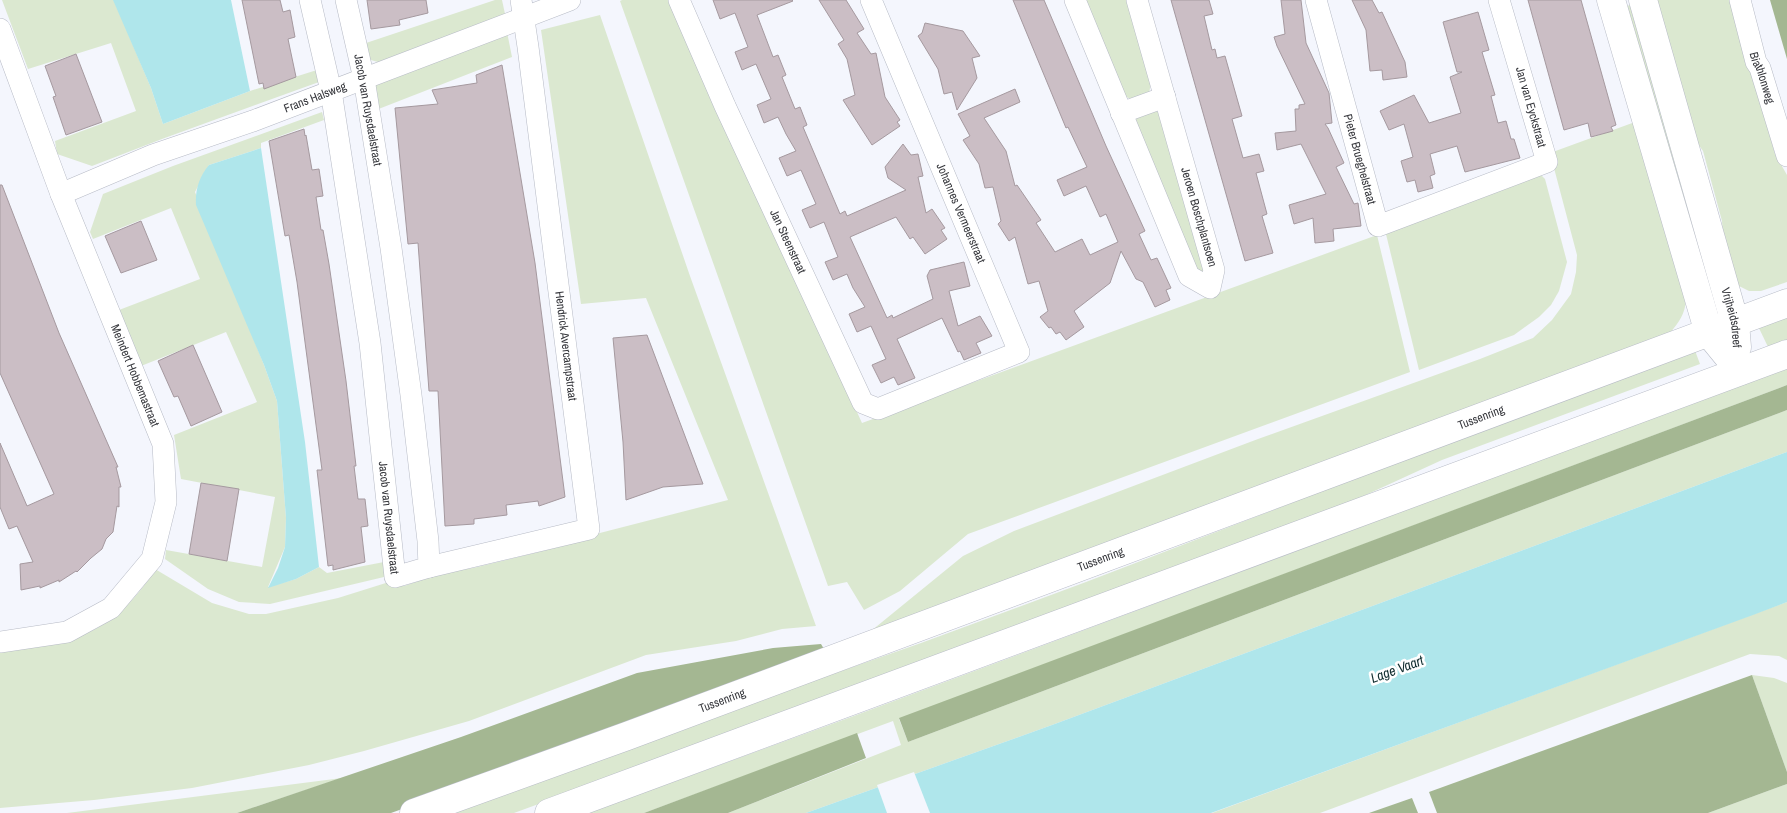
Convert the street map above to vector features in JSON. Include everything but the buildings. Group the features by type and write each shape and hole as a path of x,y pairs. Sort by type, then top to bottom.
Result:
{"main road":[{"name":"Vrijheidsdreef","path":"1645,7 1735,323 1740,371"},
{"name":"Vrijheidsdreef","path":"1614,12 1709,333 1740,371"},
{"name":"Tussenring","path":"414,813 1787,304"},
{"path":"550,813 1787,354"}],"street":[{"name":"Jacob van Ruysdaelstraat","path":"310,0 331,91 370,343 395,577 429,567 428,541 404,339 379,166 364,79 346,0"},
{"name":"Frans Halsweg","path":"61,194 152,155 253,121 364,79 523,8 570,0"},
{"name":"Jan Steenstraat","path":"679,0 725,106 863,403 878,409 945,383"},
{"name":"Johannes Vermeerstraat","path":"871,0 1020,352 945,383"},
{"name":"Jeroen Boschplantsoen","path":"1075,0 1189,276 1210,288 1214,270 1137,0"},
{"name":"Pieter Brueghelstraat","path":"1316,0 1378,226 1468,192"},
{"name":"Jan van Eyckstraat","path":"1468,192 1547,162 1499,0"},
{"name":"Biathlonweg","path":"1740,0 1756,62 1760,68 1787,156"},
{"name":"Hendrick Avercampstraat","path":"429,567 589,529 523,8"},
{"name":"Meindert Hobbemastraat","path":"0,29 61,194 163,444 166,502 152,559 111,608 68,632 0,642"},
{"path":"1121,113 1165,98"},
{"path":"370,343 404,339"}],"green space":[{"path":"2,0 114,0 151,88 163,124 250,91 317,70 319,82 92,166 57,154 55,141 136,111 111,43 28,69"},
{"path":"495,0 502,0 505,14 378,62 367,59 366,43"},
{"path":"670,0 862,423 1377,235 1410,372 968,534 900,591 864,610 847,582 828,586 620,1"},
{"path":"1083,0 1128,0 1151,82 1149,94 1134,101 1121,94"},
{"path":"1652,0 1733,0 1775,154 1787,175 1787,282 1761,291 1749,291 1739,286 1731,278 1725,266 1722,221 1703,151 1684,124"},
{"path":"1770,0 1787,0 1787,59"},
{"path":"1631,5 1713,280 1703,283 1622,7"},
{"path":"600,15 690,276 816,626 782,629 736,641 646,655 469,721 309,765 192,788 94,800 0,808 0,647 61,639 92,631 103,625 124,608 149,579 155,569 212,603 249,614 266,614 338,598 389,582 404,586 441,573 473,568 595,538 596,534 728,500 646,298 581,304 541,30"},
{"path":"507,32 512,57 376,110 373,86"},
{"path":"1152,110 1165,114 1210,268 1200,276 1132,128 1136,118"},
{"path":"322,112 324,120 261,143 261,148 209,165 195,192 277,401 286,518 285,547 268,587 296,579 319,567 327,573 384,562 384,577 270,604 239,602 208,589 165,559 166,550 262,567 275,497 181,479 174,435 257,402 226,332 141,366 119,310 200,279 171,208 93,239 90,232 103,194 173,166"},
{"path":"1635,122 1686,300 1681,318 1670,333 871,631 963,556 1014,531 1533,338 1552,320 1571,294 1576,272 1577,255 1550,153"},
{"path":"1538,172 1545,179 1567,262 1559,291 1551,305 1539,317 1514,335 1419,370 1385,230"},
{"path":"1787,312 1787,343 1769,349 1757,324"},
{"path":"1694,348 1700,364 1442,460 1296,527 514,813 454,813 750,703 1086,582"},
{"path":"1787,368 1787,385 899,719 908,742 1787,410 1787,452 1052,725 806,813 728,813 901,745 893,721 644,813 588,813 851,717"},
{"path":"1787,385 1787,410 908,742 899,718"},
{"path":"1787,602 1787,660 1779,656 1750,654 1320,813 1212,813"},
{"path":"821,644 824,649 634,725 391,813 237,813 461,737 637,673 773,648"},
{"path":"1752,675 1774,678 1787,683 1787,772"},
{"path":"1752,675 1787,772 1787,784 1708,813 1437,813 1429,792"},
{"path":"857,733 866,758 728,813 644,813"},
{"path":"342,778 237,813 67,813"},
{"path":"1787,784 1787,813 1708,813"},
{"path":"1412,798 1418,813 1369,813"}],"water":[{"path":"113,0 231,0 250,91 163,124 151,88"},
{"path":"261,148 305,442 319,567 296,579 268,588 278,568 285,547 286,518 277,401 264,365 196,205 200,179 209,165"},
{"name":"Lage Vaart","path":"1787,452 1787,602 1753,615 1211,813 806,813 1052,725"}],"pier":[{"path":"914,772 930,813 887,813 877,785"}]}
